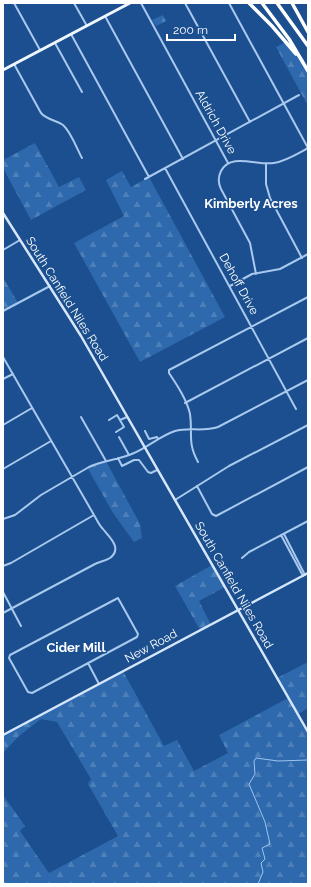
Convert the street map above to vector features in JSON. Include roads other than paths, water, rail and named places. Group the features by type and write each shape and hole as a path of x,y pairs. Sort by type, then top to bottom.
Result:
{"highway":[{"path":"249,3 272,26 308,70"},
{"path":"262,3 290,39 303,63"},
{"path":"277,3 308,46"},
{"path":"292,3 308,32"}],"main road":[{"path":"3,70 130,3"},
{"name":"South Canfield Niles Road","path":"3,213 81,336 308,732"},
{"name":"New Road","path":"3,735 306,575"}],"street":[{"path":"14,3 40,50"},
{"path":"74,3 87,26"},
{"name":"Aldrich Drive","path":"141,3 228,163 223,167 219,174 219,185 250,243 256,274"},
{"path":"185,3 250,122"},
{"path":"228,163 238,161 266,164 284,160 308,148 229,3"},
{"path":"105,16 183,159"},
{"path":"71,34 149,177"},
{"path":"54,43 82,92"},
{"path":"14,64 41,113 64,127 82,158"},
{"path":"145,179 299,95"},
{"path":"266,164 266,184 270,198 302,258"},
{"name":"Dehoff Drive","path":"166,168 296,409"},
{"path":"3,250 20,240"},
{"path":"230,286 249,276 280,269 308,254"},
{"path":"3,311 50,286"},
{"path":"198,462 192,447 190,415 186,403 168,373 169,370 308,297"},
{"path":"186,403 308,338"},
{"path":"3,358 94,515 102,528 114,542 115,551 110,558 95,564 3,613"},
{"path":"3,379 13,374"},
{"path":"3,519 15,515 41,495 89,467 106,460 129,455 174,431 218,427 308,380"},
{"path":"3,425 32,408"},
{"path":"109,420 117,415 120,420 124,427 116,432"},
{"path":"120,420 127,416"},
{"path":"81,417 106,460"},
{"path":"175,500 229,466 308,425"},
{"path":"145,431 149,439 157,437 158,439"},
{"path":"119,437 129,455"},
{"path":"3,469 51,441"},
{"path":"118,458 122,466 134,460 139,460 148,472 151,473 158,470"},
{"path":"197,486 214,516 216,516 308,467"},
{"path":"3,566 11,563 94,515"},
{"path":"242,558 249,552 308,521"},
{"path":"282,534 306,575"},
{"path":"3,592 21,626"},
{"path":"118,598 138,634 137,637 88,663 30,693 27,691 9,657 10,654 14,654 118,598"},
{"path":"88,663 99,684"}],"waterway":[{"path":"258,884 263,872 261,863 265,859 262,848 270,844 265,822 249,784 255,774 254,761 256,758 278,761 308,760"}],"district":[{"name":"Kimberly Acres","path":"251,203"},
{"name":"Cider Mill","path":"76,647"}]}
